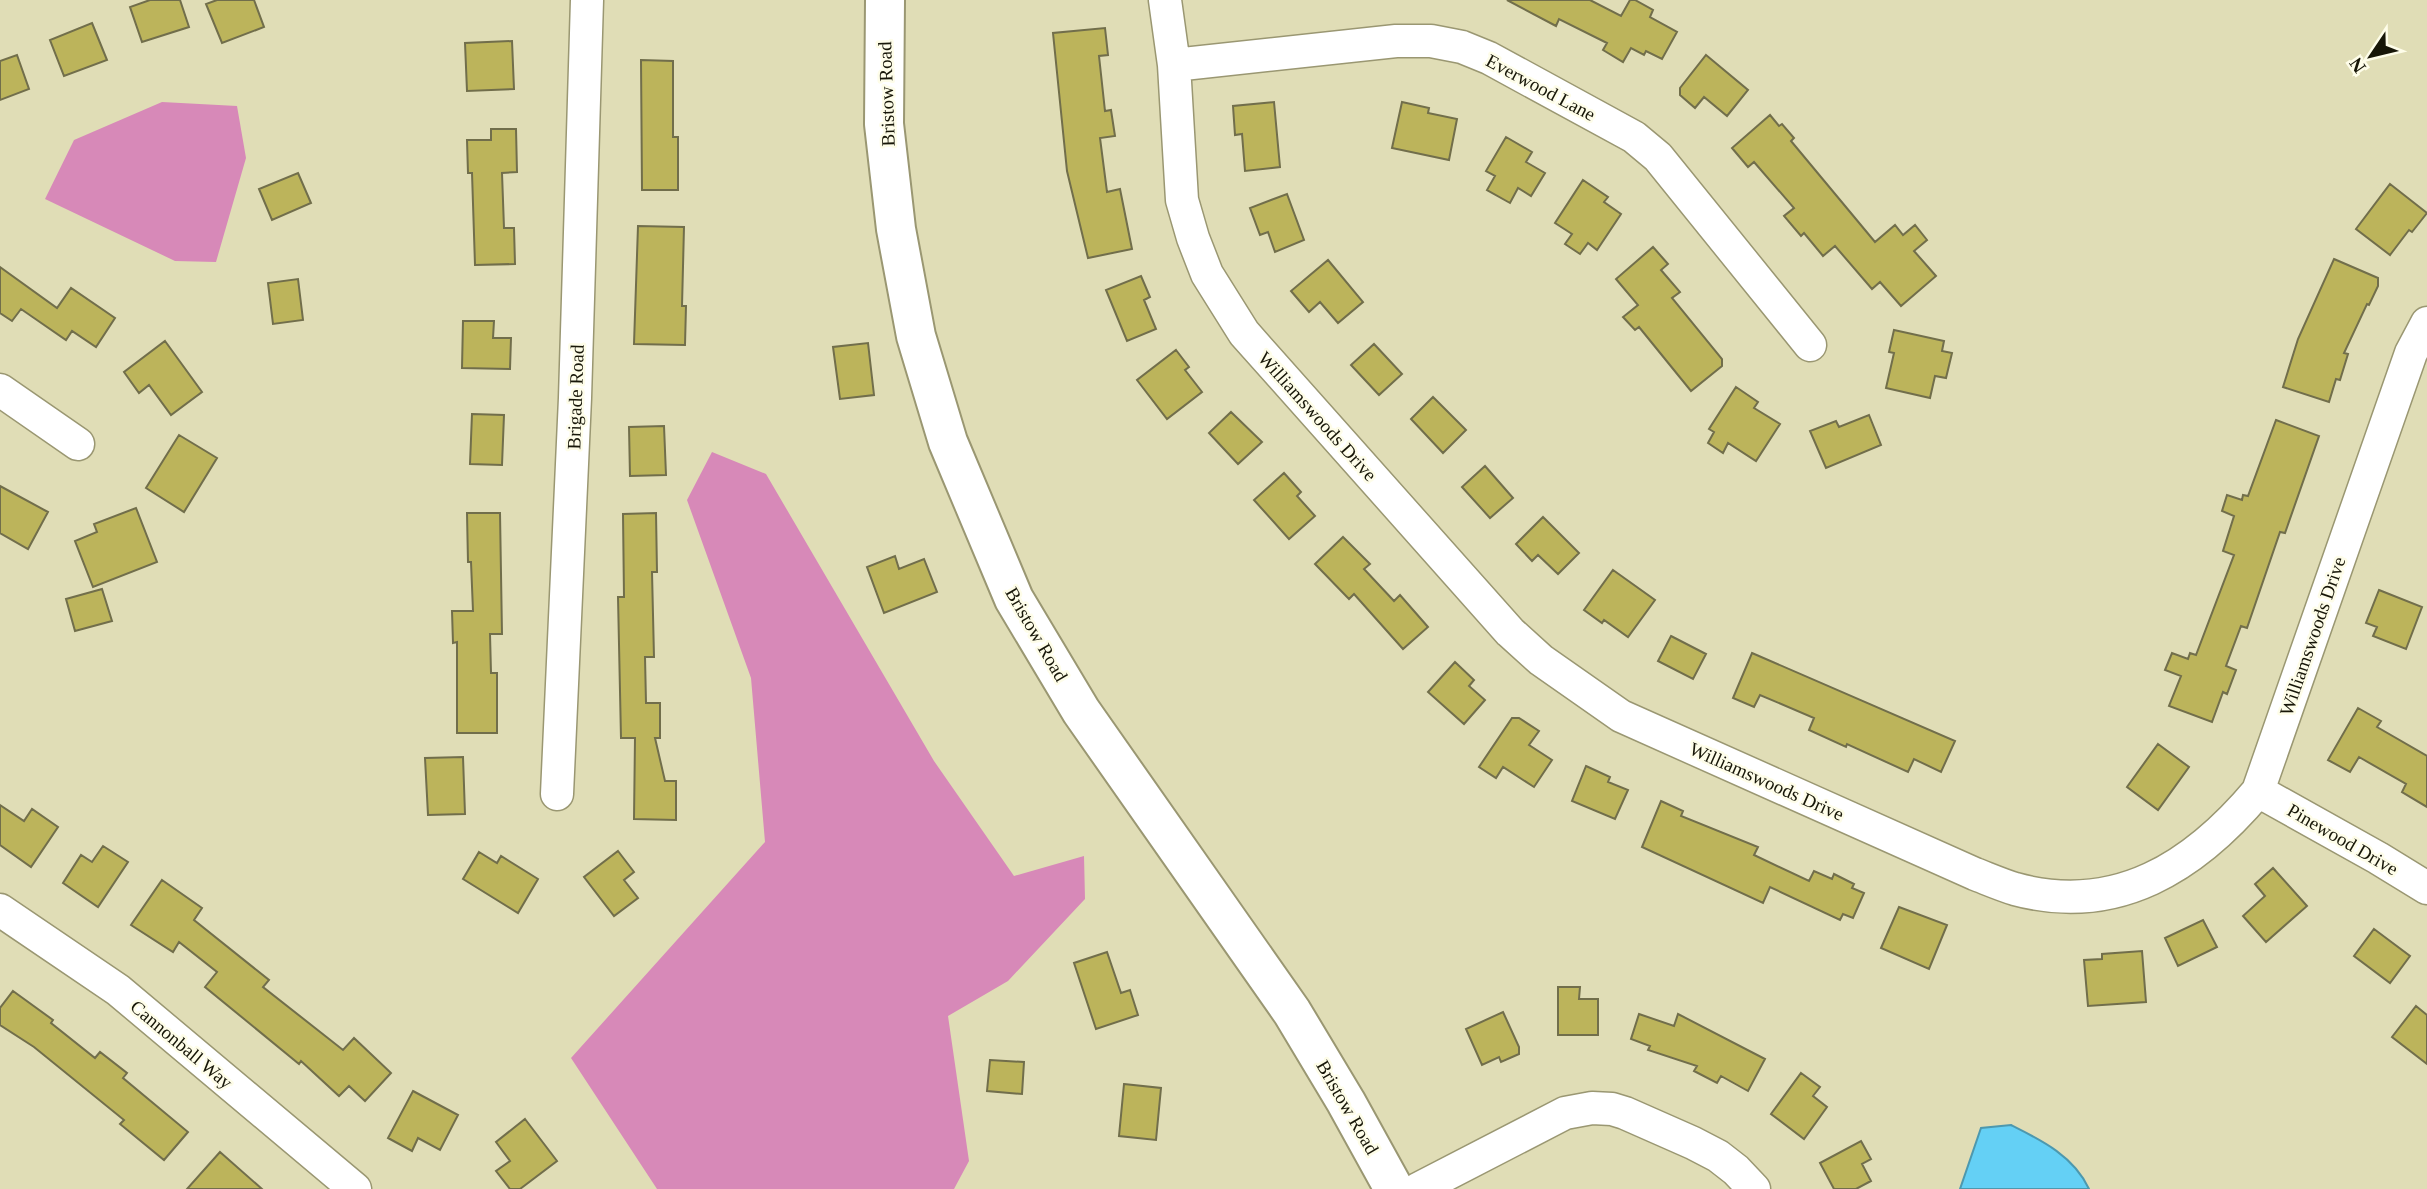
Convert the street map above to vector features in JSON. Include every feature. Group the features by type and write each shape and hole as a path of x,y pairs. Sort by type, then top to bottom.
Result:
{"main road":[{"name":"Bristow Road","path":"885,0 884,124 896,229 916,336 948,442 1014,598 1082,711 1292,1012 1394,1189"}],"street":[{"name":"Brigade Road","path":"557,794 576,385 587,0"},
{"name":"Williamswoods Drive","path":"1165,0 1174,65 1182,200 1207,274 1244,333 1510,632 1541,660 1621,716 1975,874 2015,889 2049,895 2100,895 2147,882 2203,847 2239,814 2258,791 2412,353 2427,323"},
{"name":"Everwood Lane","path":"1174,65 1396,41 1431,41 1462,47 1489,58 1634,137 1658,157 1810,345"},
{"path":"0,390 78,444"},
{"name":"Pinewood Drive","path":"2258,791 2427,888"},
{"name":"Cannonball Way","path":"0,909 118,990 355,1189"},
{"path":"1418,1189 1565,1113 1592,1108 1625,1113 1693,1143 1718,1156 1754,1189"}],"shaded area":[{"path":"162,102 237,106 246,158 216,262 175,261 45,199 74,140"},
{"path":"712,452 766,474 934,761 1014,876 1084,856 1085,899 1008,981 948,1016 969,1161 954,1189 657,1189 571,1058 765,842 751,678 687,500"}],"water":[{"path":"2011,1125 2066,1158 2083,1177 2089,1189 1960,1189 1981,1128"}],"building":[{"path":"150,0 180,0 189,27 142,42 130,7"},
{"path":"217,0 254,0 264,27 222,43 206,4"},
{"path":"1507,0 1590,0 1621,16 1630,0 1635,0 1653,10 1650,17 1677,32 1662,59 1646,51 1644,55 1631,48 1623,62 1603,50 1607,43 1559,19 1556,26"},
{"path":"92,23 107,60 64,76 50,40"},
{"path":"1105,28 1108,55 1099,56 1105,111 1111,110 1115,136 1100,138 1107,192 1120,189 1132,249 1088,258 1067,171 1053,33"},
{"path":"512,41 514,89 467,91 465,43"},
{"path":"17,55 29,89 0,100 0,61"},
{"path":"1706,55 1748,90 1727,116 1704,97 1695,108 1680,95 1680,88"},
{"path":"641,60 673,61 673,137 678,137 678,190 642,190"},
{"path":"1274,102 1280,167 1245,171 1242,134 1235,135 1233,106"},
{"path":"1402,102 1429,108 1428,113 1457,119 1449,160 1392,148"},
{"path":"1770,115 1794,138 1791,141 1875,242 1895,225 1903,235 1915,225 1927,240 1914,251 1936,276 1901,306 1880,282 1872,289 1835,246 1823,256 1804,233 1801,236 1784,216 1794,208 1754,162 1748,167 1732,148"},
{"path":"491,129 516,129 517,172 502,173 504,228 514,228 515,264 475,265 472,173 468,173 467,140 491,140"},
{"path":"1506,137 1532,152 1526,162 1545,173 1531,196 1518,188 1510,203 1487,190 1495,176 1486,171"},
{"path":"298,173 311,203 272,220 259,189"},
{"path":"1583,180 1608,197 1604,202 1621,214 1597,250 1588,243 1580,254 1565,244 1572,234 1555,223"},
{"path":"2390,184 2427,213 2412,232 2409,230 2390,255 2356,229"},
{"path":"1287,194 1304,240 1275,252 1268,232 1260,235 1250,208"},
{"path":"638,226 684,227 682,306 686,306 685,345 634,344"},
{"path":"1653,247 1668,264 1661,270 1680,292 1672,298 1722,359 1722,366 1691,391 1639,327 1635,330 1623,317 1638,305 1616,279"},
{"path":"2334,259 2378,278 2378,286 2344,353 2348,354 2340,380 2336,379 2329,402 2283,387 2298,339"},
{"path":"1328,260 1363,302 1338,323 1320,302 1309,312 1291,291"},
{"path":"0,267 57,308 71,288 115,318 96,347 72,331 66,340 21,309 12,321 0,313"},
{"path":"1141,276 1150,297 1144,300 1156,329 1127,341 1106,290"},
{"path":"298,279 303,320 273,324 268,283"},
{"path":"463,321 494,321 493,338 511,338 510,369 462,368"},
{"path":"1894,330 1944,341 1942,351 1952,353 1946,378 1935,376 1930,398 1886,388 1894,353 1889,352"},
{"path":"165,341 202,392 171,415 149,385 139,393 124,372"},
{"path":"868,343 874,395 840,399 833,347"},
{"path":"1374,344 1402,374 1379,395 1351,365"},
{"path":"1176,350 1189,367 1185,370 1202,392 1167,419 1137,380"},
{"path":"1736,387 1758,402 1754,408 1780,424 1756,461 1728,443 1723,453 1708,443 1714,432 1709,429"},
{"path":"1433,397 1466,430 1443,453 1411,419"},
{"path":"1231,412 1262,442 1238,464 1209,433"},
{"path":"472,414 504,415 502,465 470,464"},
{"path":"1869,415 1881,445 1826,468 1810,431 1836,421 1839,427"},
{"path":"2276,420 2319,436 2285,533 2280,532 2247,628 2241,626 2226,666 2236,670 2227,694 2223,692 2212,722 2169,706 2181,676 2165,670 2172,653 2188,659 2190,653 2196,655 2234,555 2223,551 2234,516 2222,511 2227,495 2242,500 2243,495 2248,496"},
{"path":"664,426 666,475 630,476 629,427"},
{"path":"179,435 217,458 184,512 146,488"},
{"path":"1485,466 1513,498 1490,518 1462,487"},
{"path":"1284,473 1301,492 1297,496 1315,516 1289,539 1254,500"},
{"path":"0,486 48,512 28,549 0,533"},
{"path":"136,508 157,562 93,587 75,541 97,532 94,524"},
{"path":"467,513 500,513 502,634 490,634 491,673 497,673 497,733 457,733 457,642 453,643 452,611 473,611"},
{"path":"656,513 657,572 652,572 654,657 645,657 646,703 660,703 660,738 655,738 665,781 676,781 676,820 634,819 635,738 621,738 618,597 624,597 623,514"},
{"path":"1543,517 1579,553 1558,574 1538,555 1532,561 1516,544"},
{"path":"1343,537 1370,564 1364,569 1394,601 1400,595 1428,627 1403,649 1354,594 1349,599 1315,564"},
{"path":"895,556 899,569 924,559 937,592 884,613 867,567"},
{"path":"1613,570 1655,600 1628,637 1584,610"},
{"path":"102,589 112,621 75,631 66,599"},
{"path":"2379,590 2422,607 2406,649 2373,636 2377,627 2366,623"},
{"path":"1671,636 1706,654 1693,679 1658,661"},
{"path":"1752,653 1955,741 1941,772 1914,759 1908,772 1847,744 1846,747 1809,730 1814,718 1760,695 1754,707 1733,698"},
{"path":"1455,662 1474,680 1469,686 1485,700 1464,724 1428,692"},
{"path":"2358,708 2381,721 2377,727 2427,756 2427,807 2402,792 2406,784 2359,757 2350,772 2328,760"},
{"path":"1512,718 1519,718 1539,731 1529,745 1552,760 1534,787 1503,767 1496,778 1479,767"},
{"path":"2158,744 2189,767 2158,810 2127,787"},
{"path":"463,757 465,814 428,815 425,758"},
{"path":"1586,766 1610,777 1608,782 1628,790 1615,819 1572,801"},
{"path":"1661,801 1683,811 1681,816 1758,847 1754,855 1809,881 1814,871 1832,879 1834,874 1854,884 1852,888 1864,893 1853,918 1843,914 1840,920 1770,887 1763,903 1642,847"},
{"path":"0,805 24,821 32,809 58,827 31,867 0,845"},
{"path":"103,846 128,862 98,907 63,883 81,855 92,862"},
{"path":"618,851 634,872 624,880 638,898 614,916 584,877"},
{"path":"479,852 497,863 501,856 538,879 518,913 463,879"},
{"path":"2273,868 2307,906 2266,942 2243,916 2265,896 2255,884"},
{"path":"162,880 202,908 194,920 269,980 263,987 343,1050 354,1038 391,1073 365,1101 349,1086 339,1096 301,1061 299,1064 205,987 217,972 179,942 173,952 131,925"},
{"path":"1899,907 1947,925 1929,969 1881,948"},
{"path":"2203,920 2217,947 2178,966 2165,938"},
{"path":"2374,929 2410,956 2390,983 2354,956"},
{"path":"2142,951 2146,1002 2088,1006 2084,960 2102,959 2102,954"},
{"path":"1107,952 1121,993 1130,990 1138,1015 1096,1029 1074,963"},
{"path":"1558,987 1580,987 1579,999 1598,999 1598,1035 1558,1035"},
{"path":"13,991 53,1020 51,1023 95,1058 100,1052 127,1073 123,1078 188,1132 164,1160 120,1124 124,1120 34,1047 0,1025 0,1008"},
{"path":"2416,1006 2427,1015 2427,1064 2392,1037"},
{"path":"1503,1012 1519,1047 1519,1054 1501,1062 1499,1057 1482,1065 1466,1029"},
{"path":"1639,1014 1674,1026 1678,1014 1765,1059 1748,1091 1721,1076 1717,1083 1694,1071 1697,1066 1648,1050 1650,1046 1631,1039"},
{"path":"990,1060 1024,1062 1022,1094 987,1091"},
{"path":"1801,1073 1820,1087 1813,1096 1827,1107 1804,1139 1771,1114"},
{"path":"1124,1084 1161,1088 1156,1140 1119,1136"},
{"path":"413,1091 458,1115 440,1150 418,1138 412,1151 388,1138"},
{"path":"525,1119 557,1161 520,1189 510,1189 496,1171 510,1161 496,1142"},
{"path":"1861,1141 1871,1159 1862,1164 1871,1181 1856,1189 1834,1189 1820,1163"},
{"path":"220,1152 262,1189 187,1189"}]}
